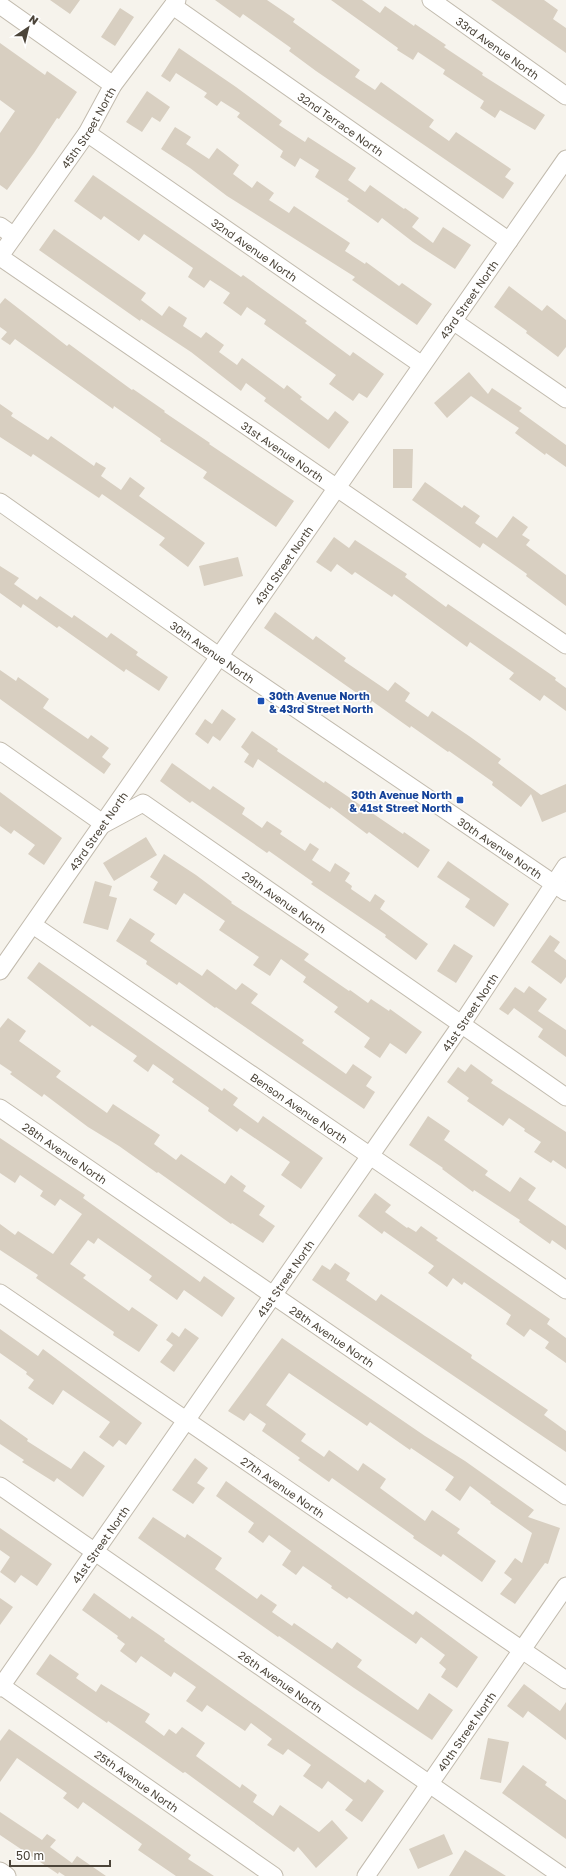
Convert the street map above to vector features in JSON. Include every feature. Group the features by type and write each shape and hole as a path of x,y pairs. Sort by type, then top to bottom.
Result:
{"street":[{"name":"33rd Avenue North","path":"430,0 566,96"},
{"name":"45th Street North","path":"0,257 86,133 113,85 175,2"},
{"name":"32nd Terrace North","path":"175,2 509,241"},
{"path":"0,5 113,85"},
{"name":"32nd Avenue North","path":"86,133 422,365"},
{"name":"43rd Street North","path":"0,971 104,824 566,159"},
{"path":"0,226 14,236"},
{"name":"31st Avenue North","path":"0,257 566,645"},
{"path":"453,321 566,399"},
{"name":"30th Avenue North","path":"0,502 220,657 560,888"},
{"path":"0,751 104,824"},
{"name":"29th Avenue North","path":"104,824 143,803 566,1097"},
{"name":"41st Street North","path":"0,1686 461,1025 560,888 566,866"},
{"name":"Benson Avenue North","path":"33,925 566,1290"},
{"name":"28th Avenue North","path":"0,1108 274,1294 566,1496"},
{"name":"27th Avenue North","path":"0,1293 187,1419 566,1680"},
{"name":"26th Avenue North","path":"0,1486 562,1876"},
{"name":"40th Street North","path":"366,1876 566,1586"},
{"name":"25th Avenue North","path":"0,1686 274,1876"},
{"path":"0,1871 7,1876"}],"building":[{"path":"50,0 80,0 70,14"},
{"path":"215,0 267,0 295,19 293,22 360,70 355,77 375,90 381,82 434,120 429,127 449,141 456,132 511,169 505,177 514,183 503,199 316,71 289,51 291,48 243,14 240,18"},
{"path":"331,0 362,0 380,13 385,6 414,26 415,24 446,45 444,47 483,73 482,75 545,115 535,130 500,110 495,118 480,108 484,101 443,74 445,70 418,52 413,60 397,50 398,48"},
{"path":"491,0 544,0 558,10 553,19 566,28 566,53"},
{"path":"120,8 134,17 115,46 101,37"},
{"path":"0,43 45,75 47,71 77,92 7,190 0,185 0,133 15,111 0,100"},
{"path":"179,48 282,121 279,125 305,142 308,137 356,168 348,180 365,192 370,185 419,218 412,227 433,243 443,227 471,245 455,269 413,242 382,218 378,223 347,201 349,199 315,177 319,170 300,158 295,167 280,157 283,151 237,117 240,113 221,101 217,106 204,97 207,93 176,73 170,82 161,76"},
{"path":"147,91 170,107 160,122 152,117 142,132 126,122"},
{"path":"175,127 191,137 186,144 209,159 217,148 239,165 233,174 252,188 257,181 274,193 269,200 289,213 294,206 350,243 345,251 365,264 366,262 399,286 402,283 432,304 417,325 352,280 355,277 227,196 190,168 161,149"},
{"path":"93,175 241,277 243,275 307,321 305,323 350,356 353,352 384,374 367,398 359,393 353,401 329,384 336,375 264,324 266,320 247,307 241,316 223,303 230,293 210,280 204,288 188,277 193,268 144,234 139,241 104,216 101,220 74,201"},
{"path":"54,229 146,293 141,300 162,316 169,306 187,318 183,326 201,338 206,332 224,345 219,352 237,365 242,358 284,389 287,385 302,397 300,399 328,420 335,411 349,422 329,449 264,401 266,398 246,383 241,391 191,352 141,319 140,321 39,250"},
{"path":"509,286 542,311 547,305 566,320 566,347 558,357 526,333 527,331 494,307"},
{"path":"5,298 67,346 69,344 132,390 133,389 210,443 209,444 294,501 276,527 203,478 207,472 160,441 161,439 114,406 113,409 15,339 10,345 1,339 7,332 0,327 0,304"},
{"path":"469,372 488,394 492,388 522,408 519,411 566,445 566,467 546,453 545,455 515,433 519,428 471,396 447,418 434,403"},
{"path":"0,404 13,413 11,416 48,440 51,436 94,466 96,462 106,468 101,476 121,490 130,477 145,488 139,496 205,543 188,567 159,545 165,538 102,494 99,498 33,454 31,457 0,437"},
{"path":"393,449 413,449 412,488 393,488"},
{"path":"425,482 462,508 464,505 480,516 475,523 497,538 513,516 528,527 522,535 530,540 526,545 566,575 566,606 526,576 527,574 483,543 480,548 412,500"},
{"path":"334,537 349,548 355,540 407,574 405,577 446,607 448,604 556,678 555,680 566,688 566,711 544,695 540,701 509,679 514,673 470,642 467,647 394,594 392,597 355,572 352,575 337,564 331,572 316,562"},
{"path":"238,557 243,576 204,586 199,566"},
{"path":"0,566 19,578 14,584 37,600 40,596 72,618 74,615 107,638 111,633 138,652 136,655 168,677 159,691 126,669 124,672 59,626 57,628 23,604 21,608 0,593"},
{"path":"275,612 313,640 316,636 346,658 344,661 388,691 395,682 410,693 405,701 428,717 432,711 469,736 501,759 498,763 541,795 566,784 566,812 542,822 531,794 521,807 492,785 493,782 449,751 448,752 411,726 410,728 372,701 371,703 264,628"},
{"path":"0,670 16,681 18,677 49,699 43,708 88,739 91,735 109,748 102,757 111,764 104,774 0,699"},
{"path":"222,709 236,719 220,741 213,736 208,744 195,734 205,719 212,724"},
{"path":"252,731 278,749 277,751 324,783 325,781 403,834 404,832 430,850 418,868 369,832 367,834 331,807 330,809 258,759 253,768 244,762 249,754 241,747"},
{"path":"172,763 210,790 213,786 245,808 242,814 262,828 267,821 282,831 280,834 305,851 310,843 319,849 312,860 330,872 335,863 350,873 345,881 352,886 351,889 370,902 375,894 385,901 380,909 428,944 416,960 385,937 386,935 311,884 313,882 269,851 267,853 192,801 190,803 160,781"},
{"path":"0,792 62,838 44,865 28,854 35,845 14,830 11,834 0,826"},
{"path":"146,837 157,855 114,881 103,863"},
{"path":"164,854 196,875 232,902 231,903 309,954 304,960 368,1003 371,999 389,1011 390,1009 422,1032 406,1054 390,1043 380,1058 364,1047 370,1038 334,1012 338,1007 303,982 306,977 281,959 270,976 253,965 259,957 219,930 225,921 184,893 176,905 153,890 158,882 150,877"},
{"path":"448,861 509,904 494,927 465,907 470,899 437,877"},
{"path":"95,881 112,886 109,896 117,898 108,930 83,923"},
{"path":"130,918 155,934 150,941 202,976 207,969 236,990 242,983 258,994 251,1003 304,1040 302,1043 346,1074 353,1064 372,1077 366,1086 375,1092 364,1109 179,982 177,985 146,964 147,961 116,941"},
{"path":"550,935 560,942 554,951 566,960 566,977 561,984 531,962"},
{"path":"454,944 473,956 456,983 437,971"},
{"path":"39,962 222,1091 224,1088 238,1098 233,1105 258,1123 263,1116 323,1158 301,1189 281,1175 290,1162 240,1128 237,1132 208,1111 209,1108 172,1082 174,1079 153,1064 148,1072 133,1061 137,1056 92,1025 90,1027 27,978"},
{"path":"529,986 547,999 538,1011 566,1030 566,1057 538,1037 543,1029 514,1008 508,1015 499,1009 515,987 524,993"},
{"path":"8,1018 26,1031 19,1041 61,1071 56,1077 107,1113 113,1104 160,1135 154,1144 176,1160 181,1154 225,1184 231,1175 246,1186 243,1191 265,1206 259,1215 275,1226 263,1243 232,1223 231,1224 158,1172 157,1173 119,1146 88,1127 44,1094 42,1097 10,1074 12,1072 0,1064 0,1028"},
{"path":"471,1064 493,1080 491,1083 566,1132 566,1169 553,1160 551,1163 534,1152 541,1142 524,1131 525,1129 509,1118 503,1126 467,1101 469,1098 447,1082 458,1067 465,1072"},
{"path":"428,1116 450,1131 444,1140 488,1171 485,1175 510,1192 520,1177 536,1188 528,1200 566,1226 566,1250 552,1240 550,1244 519,1222 520,1220 474,1190 473,1192 442,1169 443,1168 409,1145"},
{"path":"0,1138 85,1195 83,1198 200,1282 204,1276 235,1298 222,1317 184,1290 177,1300 149,1280 152,1276 98,1238 94,1244 88,1240 70,1264 86,1275 83,1278 129,1311 132,1307 158,1325 139,1352 113,1335 114,1332 36,1278 38,1275 0,1250 0,1224 15,1235 18,1231 53,1254 82,1214 60,1199 55,1206 40,1196 43,1191 20,1175 15,1183 0,1173"},
{"path":"375,1193 391,1205 385,1212 407,1228 408,1227 416,1232 421,1226 438,1238 436,1240 550,1319 547,1324 566,1338 566,1363 545,1348 549,1342 530,1329 524,1337 506,1324 511,1315 464,1282 462,1285 453,1278 447,1287 428,1273 434,1266 384,1231 382,1234 358,1216"},
{"path":"335,1263 350,1273 346,1280 376,1301 381,1294 472,1355 471,1358 548,1410 544,1415 566,1431 566,1452 312,1280 322,1265 330,1270"},
{"path":"185,1328 199,1338 174,1372 160,1362 173,1345 166,1340 172,1332 179,1337"},
{"path":"0,1329 38,1356 43,1349 142,1423 126,1445 119,1440 113,1447 99,1437 110,1422 63,1390 53,1405 28,1388 34,1380 26,1374 27,1372 0,1353"},
{"path":"282,1338 425,1436 465,1461 534,1510 528,1517 560,1528 548,1564 545,1563 515,1604 500,1594 512,1579 504,1573 515,1558 522,1563 532,1533 490,1503 491,1502 470,1486 460,1501 445,1490 454,1477 411,1448 410,1450 370,1422 367,1426 289,1373 266,1405 306,1434 301,1441 324,1457 329,1450 358,1471 363,1463 386,1479 380,1488 425,1521 432,1510 460,1529 457,1533 496,1561 482,1582 443,1554 441,1557 413,1538 414,1536 332,1478 329,1482 298,1460 300,1458 262,1431 266,1424 250,1413 244,1421 228,1411"},
{"path":"0,1419 28,1439 27,1441 71,1469 84,1451 105,1466 83,1497 57,1478 54,1482 22,1462 24,1460 0,1444"},
{"path":"195,1458 208,1468 197,1483 205,1488 193,1504 172,1490"},
{"path":"226,1481 413,1615 416,1611 478,1657 457,1688 441,1677 446,1669 439,1663 445,1655 421,1637 416,1644 349,1597 347,1599 331,1588 332,1586 303,1566 296,1575 282,1565 291,1551 269,1535 263,1543 248,1532 254,1523 216,1496"},
{"path":"153,1517 185,1538 187,1534 222,1558 215,1569 257,1599 261,1594 277,1605 272,1612 292,1626 294,1623 332,1649 337,1642 362,1660 357,1667 418,1710 429,1693 453,1710 432,1740 279,1636 278,1637 138,1538"},
{"path":"0,1528 52,1564 37,1586 21,1575 15,1583 0,1572 10,1557 0,1550"},
{"path":"94,1593 130,1619 132,1616 165,1639 164,1641 365,1783 368,1779 384,1791 362,1822 345,1810 353,1800 328,1781 322,1789 303,1776 311,1765 288,1749 283,1755 267,1745 272,1739 251,1723 245,1731 207,1705 202,1712 186,1701 196,1687 174,1672 171,1677 141,1656 136,1663 120,1651 125,1644 117,1638 118,1636 82,1610"},
{"path":"0,1598 13,1607 0,1625"},
{"path":"50,1654 79,1674 76,1678 96,1692 101,1684 150,1714 145,1722 164,1736 169,1729 176,1734 182,1727 205,1743 196,1756 240,1788 242,1784 257,1795 253,1802 273,1816 280,1805 319,1832 332,1820 348,1838 316,1868 298,1847 294,1852 185,1772 183,1773 108,1721 107,1723 36,1674"},
{"path":"524,1684 560,1711 566,1702 566,1740 528,1711 523,1718 507,1706"},
{"path":"9,1729 191,1855 188,1859 214,1876 176,1876 138,1850 142,1844 83,1802 78,1809 63,1798 67,1793 17,1758 0,1782 0,1741"},
{"path":"488,1738 509,1742 501,1783 480,1779"},
{"path":"523,1765 547,1782 545,1785 566,1800 566,1839 502,1793"},
{"path":"0,1812 42,1840 47,1834 56,1840 50,1847 72,1863 77,1856 106,1876 65,1876 59,1872 58,1874 0,1835"},
{"path":"444,1834 453,1854 418,1869 409,1849"},
{"path":"465,1850 506,1876 449,1876"}],"place":[{"name":"30th Avenue North & 43rd Street North","path":"261,701"},
{"name":"30th Avenue North & 41st Street North","path":"460,800"}]}
